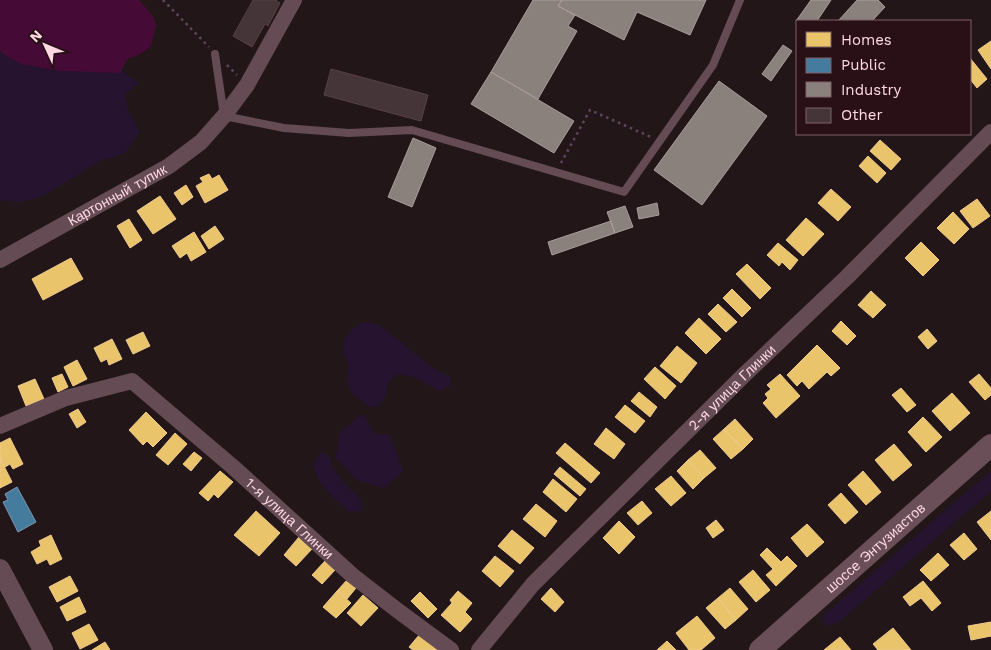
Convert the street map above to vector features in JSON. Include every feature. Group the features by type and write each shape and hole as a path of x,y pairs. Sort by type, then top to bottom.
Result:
{"main road":[{"name":"шоссе Энтузиастов","path":"760,650 991,445"}],"street":[{"name":"Картонный тупик","path":"0,260 169,166 201,142 224,116 247,85 294,0"},
{"name":"2-я улица Глинки","path":"479,650 533,584 743,376 847,277 991,132"},
{"name":"1-я улица Глинки","path":"0,426 66,398 132,381 233,467 353,576 451,650"},
{"path":"0,569 43,650"}],"lane":[{"path":"215,54 224,116 284,128 349,133 412,130 624,192 713,65 740,0"}],"path":[{"path":"163,0 247,85"},
{"path":"555,173 590,110 660,142"}],"shaded area":[{"path":"0,0 139,0 153,16 156,25 151,46 141,54 127,59 120,73 60,71 22,64 0,51"},
{"path":"0,51 22,64 60,71 119,73 121,70 139,83 125,94 128,110 140,131 125,153 100,161 43,196 21,202 0,200"},
{"path":"363,322 379,325 436,370 450,377 450,385 440,391 414,377 397,374 388,384 386,396 378,406 369,407 352,393 347,383 349,365 344,355 344,340 352,329"},
{"path":"363,414 375,434 390,435 403,471 384,488 357,480 336,458 340,432"},
{"path":"322,451 329,457 332,467 343,482 362,502 361,511 349,512 318,479 313,465"},
{"path":"991,471 991,491 839,622 830,626 822,621 824,615"}],"building: Homes":[{"path":"991,41 991,69 978,50"},
{"path":"971,59 987,79 977,88 971,80"},
{"path":"880,140 901,159 891,170 870,151"},
{"path":"868,156 886,173 877,183 859,166"},
{"path":"209,174 212,179 219,175 228,190 205,203 196,186 203,182 200,178"},
{"path":"186,185 193,197 182,205 174,193"},
{"path":"831,189 851,207 838,221 818,203"},
{"path":"160,196 176,219 153,234 137,211"},
{"path":"977,199 990,216 973,228 960,211"},
{"path":"953,212 969,229 954,244 937,228"},
{"path":"806,218 824,234 803,256 786,240"},
{"path":"129,219 142,240 130,248 117,226"},
{"path":"215,226 224,239 209,249 201,236"},
{"path":"194,232 206,252 191,261 187,253 180,258 172,246"},
{"path":"921,242 939,260 923,276 905,258"},
{"path":"778,243 798,260 790,270 782,262 779,266 767,255"},
{"path":"71,258 83,279 43,300 32,279"},
{"path":"747,264 771,288 760,299 736,274"},
{"path":"732,289 751,308 742,317 723,298"},
{"path":"871,291 886,305 873,318 858,305"},
{"path":"718,304 737,322 726,332 708,314"},
{"path":"699,318 721,339 706,354 685,333"},
{"path":"841,321 856,336 847,345 832,331"},
{"path":"927,329 937,341 928,349 918,337"},
{"path":"143,332 150,346 133,354 126,340"},
{"path":"112,339 122,359 109,365 107,359 101,362 94,348"},
{"path":"817,345 840,368 831,376 827,372 809,389 802,381 797,386 787,375"},
{"path":"677,346 697,363 681,383 660,366"},
{"path":"77,360 87,379 73,386 64,367"},
{"path":"655,367 676,386 665,399 644,379"},
{"path":"62,374 68,387 58,392 52,378"},
{"path":"780,374 800,396 776,418 763,403 768,398 765,394 771,389 767,385"},
{"path":"979,374 991,388 991,395 985,400 969,382"},
{"path":"35,379 44,399 26,406 18,386"},
{"path":"901,388 916,405 907,412 892,395"},
{"path":"639,392 657,407 650,417 631,401"},
{"path":"952,393 970,413 950,431 932,411"},
{"path":"625,405 645,421 635,433 615,417"},
{"path":"78,409 86,422 77,428 69,414"},
{"path":"146,412 167,433 153,447 147,441 143,445 129,430"},
{"path":"923,417 942,437 926,452 908,432"},
{"path":"735,419 753,439 743,449 724,429"},
{"path":"606,428 625,444 614,459 594,444"},
{"path":"724,429 743,449 731,459 713,439"},
{"path":"175,433 187,444 168,465 156,455"},
{"path":"10,438 23,464 13,469 10,464 5,467 0,458 0,443"},
{"path":"565,443 600,473 591,483 556,453"},
{"path":"894,444 912,465 893,481 875,460"},
{"path":"700,450 716,468 704,478 688,460"},
{"path":"194,452 202,458 191,471 183,464"},
{"path":"0,458 12,482 0,488"},
{"path":"688,460 704,478 693,489 677,471"},
{"path":"560,467 586,489 580,496 554,474"},
{"path":"220,471 233,482 218,498 214,494 208,501 199,493"},
{"path":"863,471 881,492 866,505 848,485"},
{"path":"671,476 686,493 671,506 655,489"},
{"path":"553,479 577,499 566,512 543,492"},
{"path":"841,493 858,512 845,524 828,505"},
{"path":"642,501 652,513 638,525 627,513"},
{"path":"536,504 557,521 545,537 523,519"},
{"path":"256,511 280,533 259,556 234,535"},
{"path":"991,511 991,540 977,522"},
{"path":"716,520 724,530 713,538 706,528"},
{"path":"619,521 635,537 619,554 603,538"},
{"path":"807,524 824,542 807,557 791,538"},
{"path":"512,530 534,548 520,564 498,546"},
{"path":"964,533 977,549 964,560 950,545"},
{"path":"51,535 62,559 50,565 47,559 37,564 31,552 41,546 39,541"},
{"path":"299,537 312,549 296,566 284,555"},
{"path":"767,548 781,562 787,556 797,566 776,586 766,575 773,569 760,555"},
{"path":"938,553 949,565 931,581 920,570"},
{"path":"495,556 514,571 500,587 482,571"},
{"path":"325,561 335,570 322,584 312,575"},
{"path":"753,570 770,590 756,602 739,582"},
{"path":"70,576 78,591 57,602 49,587"},
{"path":"347,580 356,588 347,599 337,591"},
{"path":"923,581 941,603 932,611 921,598 910,606 903,597"},
{"path":"551,588 564,602 555,612 541,599"},
{"path":"730,588 748,609 736,620 718,598"},
{"path":"337,591 351,603 336,618 323,607"},
{"path":"458,591 472,603 465,612 472,619 460,632 441,615 452,603 450,600"},
{"path":"420,592 437,609 428,618 411,601"},
{"path":"363,595 378,608 361,626 347,613"},
{"path":"79,597 86,612 67,621 60,607"},
{"path":"718,598 736,620 725,629 706,608"},
{"path":"697,616 715,638 701,650 689,650 676,633"},
{"path":"991,622 991,636 971,640 968,626"},
{"path":"89,624 98,640 80,649 72,633"},
{"path":"893,628 911,650 878,650 873,644"},
{"path":"420,634 438,650 413,650 409,647"},
{"path":"840,637 851,650 824,650"},
{"path":"667,641 676,650 657,650"},
{"path":"105,642 110,650 92,650"}],"building: Public":[{"path":"17,487 36,522 18,532 3,502 8,500 5,494"}],"building: Industry":[{"path":"533,0 562,0 558,6 575,15 568,26 577,31 538,99 491,72"},
{"path":"562,0 706,0 690,35 637,12 624,40 558,6"},
{"path":"811,0 831,0 818,20 797,20"},
{"path":"857,0 878,0 885,7 873,20 839,20"},
{"path":"783,45 792,51 771,81 762,74"},
{"path":"491,72 574,121 554,153 471,104"},
{"path":"719,81 767,116 702,205 654,170"},
{"path":"413,138 436,148 412,207 388,197"},
{"path":"657,203 659,215 639,219 637,208"},
{"path":"625,206 633,227 615,233 607,212"},
{"path":"611,221 615,233 552,255 548,242"}],"building: Other":[{"path":"253,0 277,0 280,3 268,26 265,24 252,47 233,36"},
{"path":"331,69 428,95 421,121 324,95"}]}
